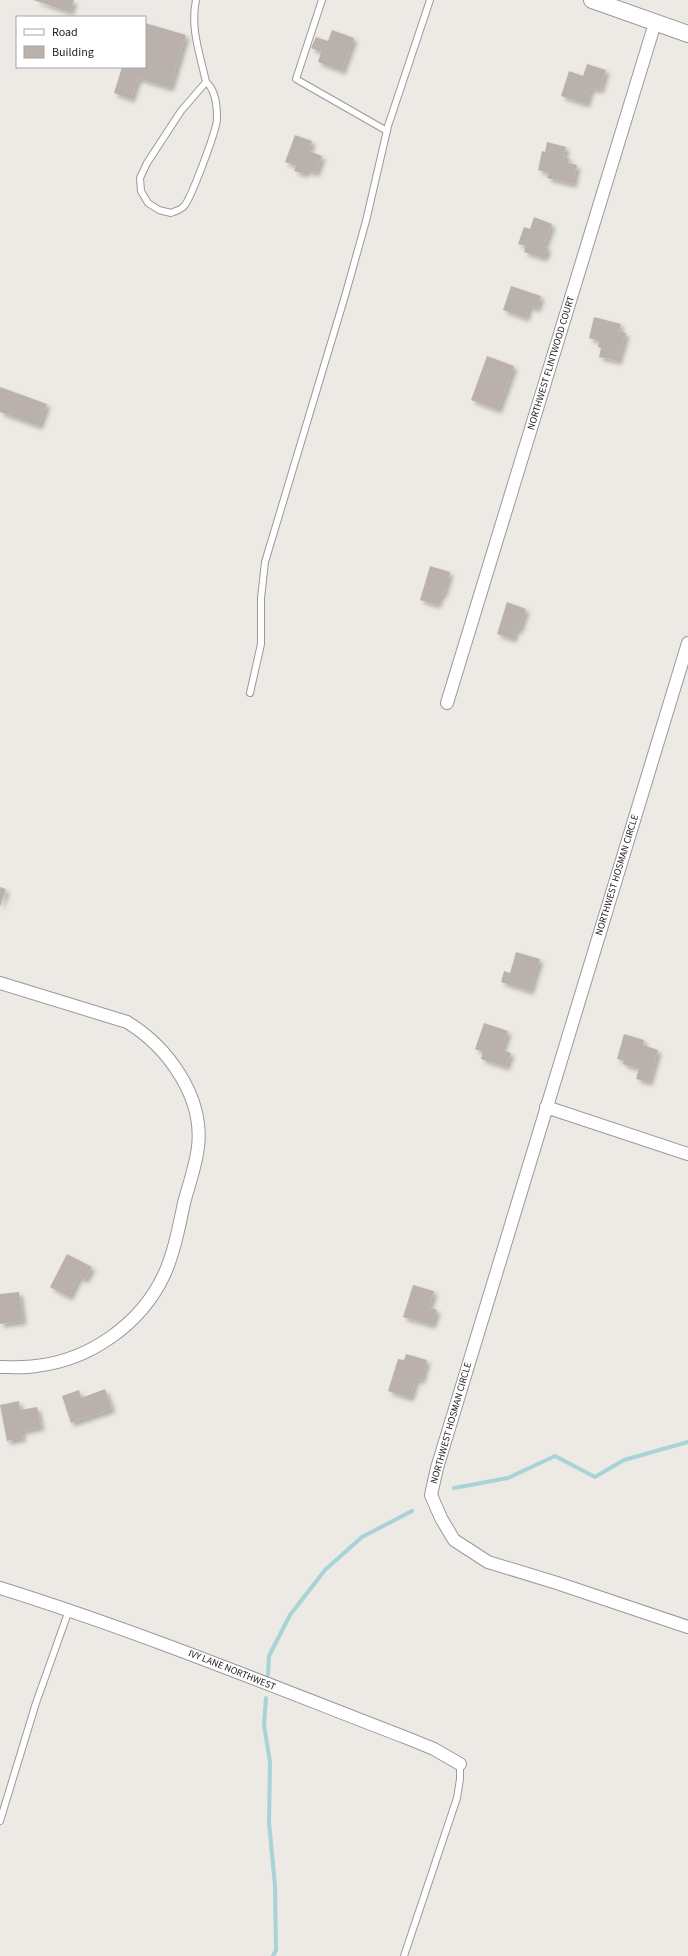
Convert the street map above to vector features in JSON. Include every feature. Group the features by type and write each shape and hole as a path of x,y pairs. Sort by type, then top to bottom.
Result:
{"street":[{"path":"600,1 655,23 688,34"},
{"name":"NORTHWEST FLINTWOOD COURT","path":"447,703 655,23"},
{"name":"NORTHWEST HOSMAN CIRCLE","path":"688,643 683,676 546,1108 437,1468 431,1495 441,1518 454,1540 488,1562 557,1583 688,1628"},
{"path":"0,983 127,1022 143,1032 164,1053 181,1076 193,1103 199,1128 198,1147 176,1238 164,1274 149,1303 126,1326 95,1348 62,1361 36,1366 0,1367"},
{"path":"546,1108 688,1154"},
{"name":"IVY LANE NORTHWEST","path":"0,1588 69,1610 180,1650 407,1738 434,1749 460,1764"}],"lane":[{"path":"196,0 193,13 194,30 206,82 212,87 214,94 217,120 201,167 185,205 171,213 159,210 148,203 141,191 140,178 147,163 181,111 206,82"},
{"path":"322,0 296,79 387,131"},
{"path":"250,693 261,644 261,598 265,562 345,296 366,221 387,131 430,0"},
{"path":"0,1821 36,1702 69,1610"},
{"path":"404,1956 457,1798 460,1779 460,1764"}],"building":[{"path":"33,0 74,0 70,12"},
{"path":"146,23 186,35 170,88 138,78 131,99 114,93 122,68 146,68"},
{"path":"332,30 354,38 342,71 318,62 321,52 311,48 316,37 328,41"},
{"path":"587,64 606,70 600,90 591,88 586,104 561,96 569,71 583,76"},
{"path":"295,135 312,141 309,151 322,156 316,173 306,170 305,174 294,171 296,166 285,162"},
{"path":"547,142 566,147 564,157 569,158 568,163 577,165 573,184 547,178 549,173 538,170 542,151 545,152"},
{"path":"534,217 552,224 544,247 548,248 544,258 524,252 526,246 518,244 524,227 530,229"},
{"path":"511,286 541,296 537,309 529,306 526,318 503,310"},
{"path":"594,317 621,324 619,331 626,333 618,361 599,357 601,348 598,347 599,341 589,338"},
{"path":"487,356 514,366 498,410 471,400"},
{"path":"0,387 47,404 39,426 0,412"},
{"path":"430,566 450,572 443,595 441,594 437,605 420,600"},
{"path":"507,602 526,609 519,630 516,629 513,639 497,634"},
{"path":"0,887 6,889 0,907"},
{"path":"516,952 540,959 530,991 501,982 504,971 510,973"},
{"path":"484,1023 508,1031 502,1050 511,1053 506,1067 481,1059 483,1052 475,1049"},
{"path":"624,1034 644,1040 643,1045 658,1050 649,1082 636,1079 639,1069 623,1064 624,1061 617,1059"},
{"path":"67,1254 92,1267 85,1280 79,1277 69,1297 50,1287"},
{"path":"413,1285 434,1291 429,1307 437,1310 432,1325 403,1317"},
{"path":"19,1292 23,1321 0,1324 0,1294"},
{"path":"406,1354 427,1360 421,1381 416,1379 410,1398 388,1391 398,1359 404,1360"},
{"path":"105,1389 112,1409 71,1423 62,1396 79,1390 81,1398"},
{"path":"19,1401 20,1410 37,1407 41,1427 21,1431 23,1438 7,1441 0,1405"}],"waterway":[{"path":"454,1488 508,1478 555,1456 595,1477 624,1460 688,1442"},
{"path":"268,1675 269,1656 290,1615 325,1570 362,1537 412,1511"},
{"path":"266,1698 264,1725 270,1762 269,1822 275,1886 276,1950 273,1956"}]}
